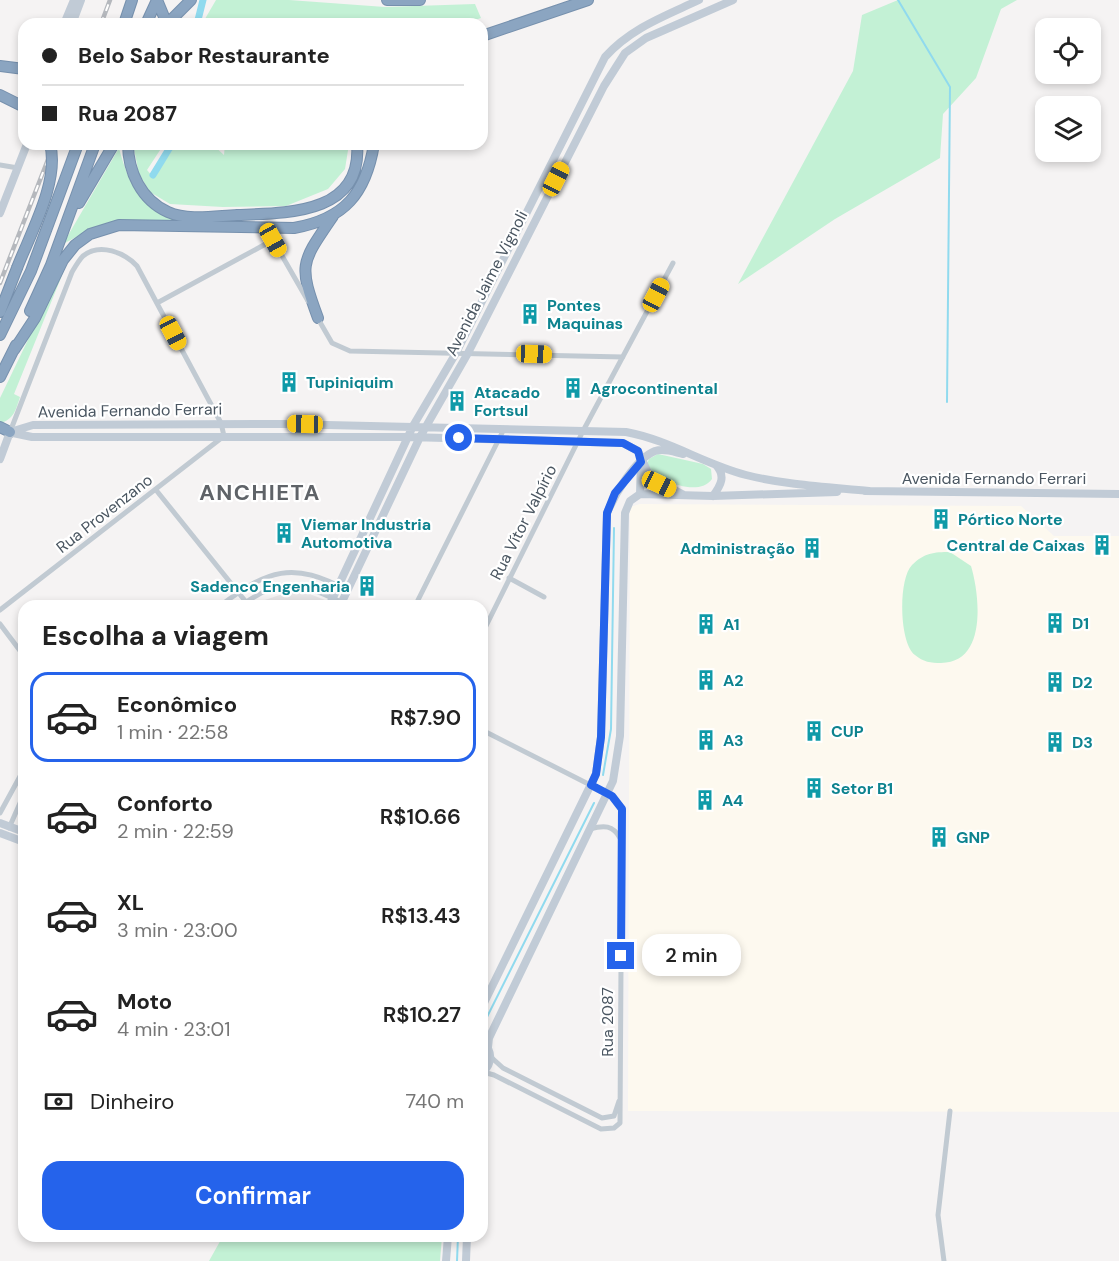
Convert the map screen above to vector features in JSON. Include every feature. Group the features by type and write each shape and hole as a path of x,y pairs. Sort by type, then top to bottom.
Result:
{"highway":[{"path":"126,18 132,0"},
{"path":"157,0 166,18"},
{"path":"149,18 157,0"},
{"path":"171,18 176,0"},
{"path":"174,18 191,0"},
{"path":"387,0 420,0"},
{"path":"488,34 588,0"},
{"path":"0,66 18,68"},
{"path":"0,95 18,104"},
{"path":"0,312 48,187 52,167 51,150"},
{"path":"0,335 31,271 76,150"},
{"path":"0,377 14,350 65,226 93,150"},
{"path":"65,226 110,150"},
{"path":"129,150 132,174 145,195 168,212 196,217 297,213 320,206 341,193 354,172 356,150"},
{"path":"318,318 304,280 304,269 310,252 333,216 361,187 370,168 373,150"},
{"path":"14,350 35,318 63,260 75,245 90,234 119,225 294,228 333,216"}],"street":[{"path":"66,18 74,0"},
{"path":"74,18 81,0"},
{"name":"Avenida Jaime Vignoli","path":"337,600 339,586 408,436 456,353 605,57 620,40 644,25 699,0"},
{"name":"Avenida Jaime Vignoli","path":"339,600 348,591 425,427 468,353 604,86 625,53 646,38 718,3 733,0"},
{"path":"567,131 578,137"},
{"path":"0,213 25,150"},
{"path":"0,165 18,168"},
{"path":"157,303 273,240 332,342 350,351 623,357"},
{"path":"0,459 5,430 72,272 84,255 104,250 127,255 137,266 221,423 224,436"},
{"name":"Rua Vítor Valpírio","path":"488,622 583,431 673,263"},
{"name":"Avenida Fernando Ferrari","path":"5,430 33,425 221,423 626,432 653,437 715,464 777,481 869,491"},
{"path":"283,436 284,424"},
{"path":"481,428 499,439"},
{"path":"418,600 504,429"},
{"name":"Avenida Fernando Ferrari","path":"5,430 32,437 408,436 623,443 638,451 641,462 650,477 659,484 684,495"},
{"name":"Rua Provenzano","path":"0,610 224,436"},
{"path":"488,995 596,774 601,737 607,513 615,493 641,462 657,450 665,449 699,458"},
{"path":"488,1041 590,829 610,795 618,759 620,735 625,513 630,501 640,494 641,462"},
{"path":"713,496 721,482 720,469 715,464"},
{"path":"156,490 238,592 241,600"},
{"name":"Avenida Fernando Ferrari","path":"640,494 713,496 869,491 1119,494"},
{"path":"228,600 256,579 276,574 300,573 320,577 348,591"},
{"path":"509,578 544,597"},
{"path":"250,600 277,587 299,585 314,589 331,600"},
{"path":"0,624 18,648"},
{"path":"488,733 610,795"},
{"path":"0,813 18,780"},
{"name":"Rua 2087","path":"488,1074 601,1129 614,1128 620,1123 622,809 610,795"},
{"path":"5,831 18,806"},
{"path":"0,823 5,831 18,839"},
{"path":"590,829 606,826 616,831 621,839"},
{"path":"488,1052 493,1061 503,1068 602,1118 614,1116 620,1096"},
{"path":"944,1261 938,1215 950,1112"},
{"path":"446,1261 448,1242"},
{"path":"466,1261 467,1242"}],"shaded area":[{"path":"640,504 1021,506 1054,536 1119,536 1119,1112 628,1111 630,507"},
{"path":"297,589 325,600 265,600"}],"green space":[{"path":"216,0 289,0 385,7 475,4 481,18 206,18"},
{"path":"898,0 1017,0 1001,9 976,78 943,114 940,158 835,219 738,284 853,71 862,15"},
{"path":"118,150 133,186 140,196 159,212 185,222 91,229 63,244"},
{"path":"134,150 160,150 147,170 154,178 172,150 219,150 224,155 224,150 348,150 345,169 328,189 286,206 223,207 170,204 150,192 139,174"},
{"path":"63,267 65,268 14,394 20,397 16,410 5,422 0,423 0,398"},
{"path":"658,454 703,464 711,469 712,479 706,485 698,487 678,485 668,481 647,464 649,459"},
{"path":"950,552 971,566 977,594 977,626 966,652 956,660 941,663 930,662 915,655 906,638 902,611 904,583 907,572 921,558 934,553"},
{"path":"220,1242 442,1242 440,1261 209,1261"}],"waterway":[{"path":"198,18 203,0"},
{"path":"898,0 950,87 947,402"},
{"path":"153,175 168,150"},
{"path":"603,775 611,729 614,528"},
{"path":"488,1015 594,803"},
{"path":"457,1261 458,1242"}],"railway":[{"path":"103,18 110,0"},
{"path":"0,283 52,150"}],"place":[{"name":"Pontes Maquinas","path":"530,314"},
{"name":"Tupiniquim","path":"289,382"},
{"name":"Agrocontinental","path":"573,388"},
{"name":"Atacado Fortsul","path":"457,401"},
{"name":"Pórtico Norte","path":"941,519"},
{"name":"Viemar Industria Automotiva","path":"284,533"},
{"name":"Central de Caixas","path":"1102,545"},
{"name":"Administração","path":"812,548"},
{"name":"Sadenco Engenharia","path":"367,586"},
{"name":"D1","path":"1055,623"},
{"name":"A1","path":"706,624"},
{"name":"A2","path":"706,680"},
{"name":"D2","path":"1055,682"},
{"name":"CUP","path":"814,731"},
{"name":"A3","path":"706,740"},
{"name":"D3","path":"1055,742"},
{"name":"Setor B1","path":"814,788"},
{"name":"A4","path":"705,800"},
{"name":"GNP","path":"939,837"}],"district":[{"name":"ANCHIETA","path":"260,492"}],"route":[{"path":"459,438 623,443 633,446 638,451 641,462 615,493 607,513 600,755 591,785 612,796 622,809 621,956"}]}
